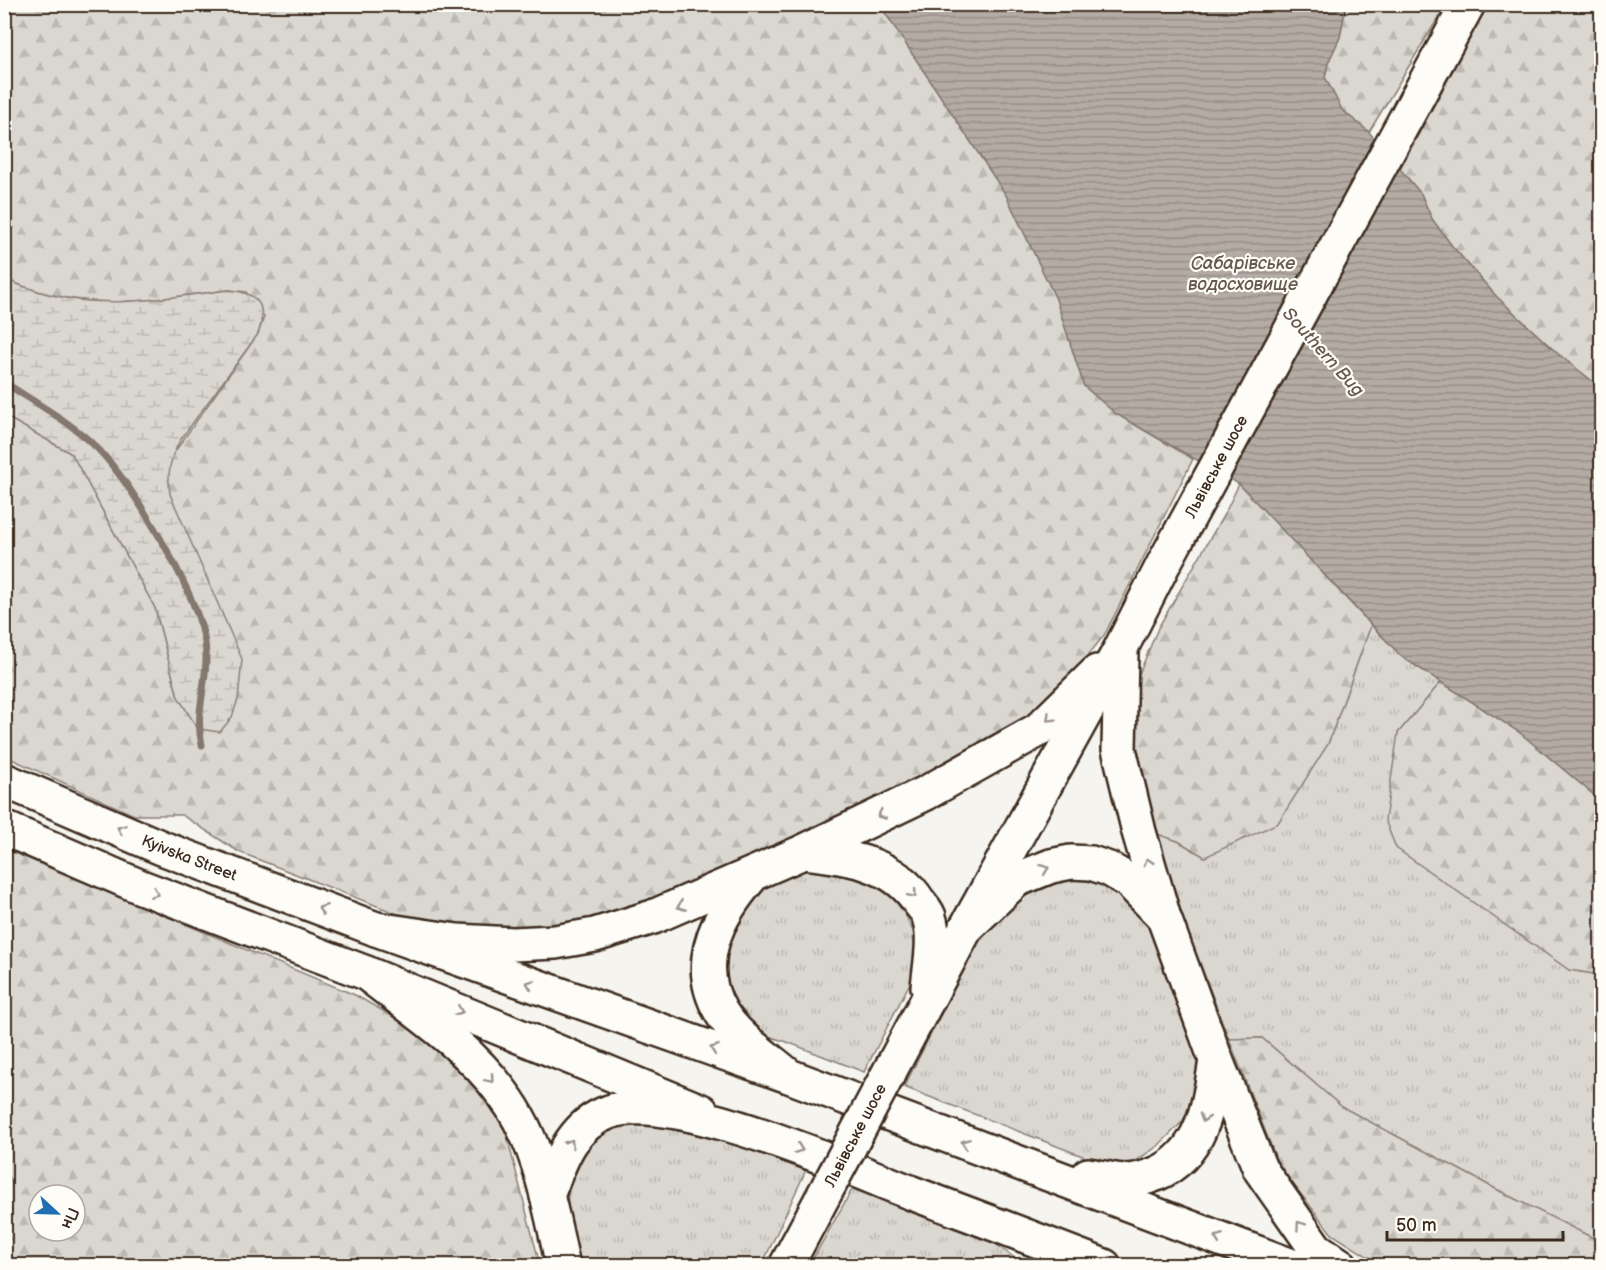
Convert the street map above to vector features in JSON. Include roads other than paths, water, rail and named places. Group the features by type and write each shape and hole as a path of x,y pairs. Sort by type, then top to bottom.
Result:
{"main road":[{"name":"Львівське шосе","path":"786,1266 966,928 1121,648 1163,565 1468,5"},
{"path":"376,930 457,941 513,944 555,942 595,935 653,917 803,852 926,793 1038,730 1121,648"},
{"path":"1121,648 1119,749 1139,832 1164,918 1216,1060 1260,1169 1316,1249 1341,1266"},
{"name":"Kyivska Street","path":"4,780 162,848 376,930"},
{"path":"4,828 141,887 366,973 744,1128 1104,1266"},
{"path":"803,852 849,857 884,870 912,891 929,917 932,947 926,1003"},
{"path":"966,928 1016,880 1051,866 1071,862 1091,863 1109,869 1129,881 1164,918"},
{"path":"754,873 729,902 716,929 710,956 709,975 721,1013 789,1076"},
{"path":"376,930 789,1076 1292,1266"},
{"path":"366,973 461,1048 505,1095 536,1158 563,1266"},
{"path":"1020,1163 1126,1181 1142,1179 1165,1170 1183,1156 1204,1121 1216,1060"},
{"path":"547,1196 570,1141 582,1128 607,1112 627,1106 644,1106 744,1128"},
{"path":"981,1219 1034,1266"}],"water":[{"name":"Сабарівське водосховище","path":"880,5 1346,5 1340,37 1328,63 1325,77 1342,110 1369,132 1421,194 1432,219 1452,246 1497,297 1557,353 1601,388 1601,801 1519,732 1402,657 1239,484 1116,414 1084,386 1056,299 1006,195"}],"waterway":[{"path":"4,382 64,421 97,448 144,511 175,565 198,616 204,637 206,665 200,719 202,745"}],"water label":[{"name":"Southern Bug","path":"1323,352"}]}
